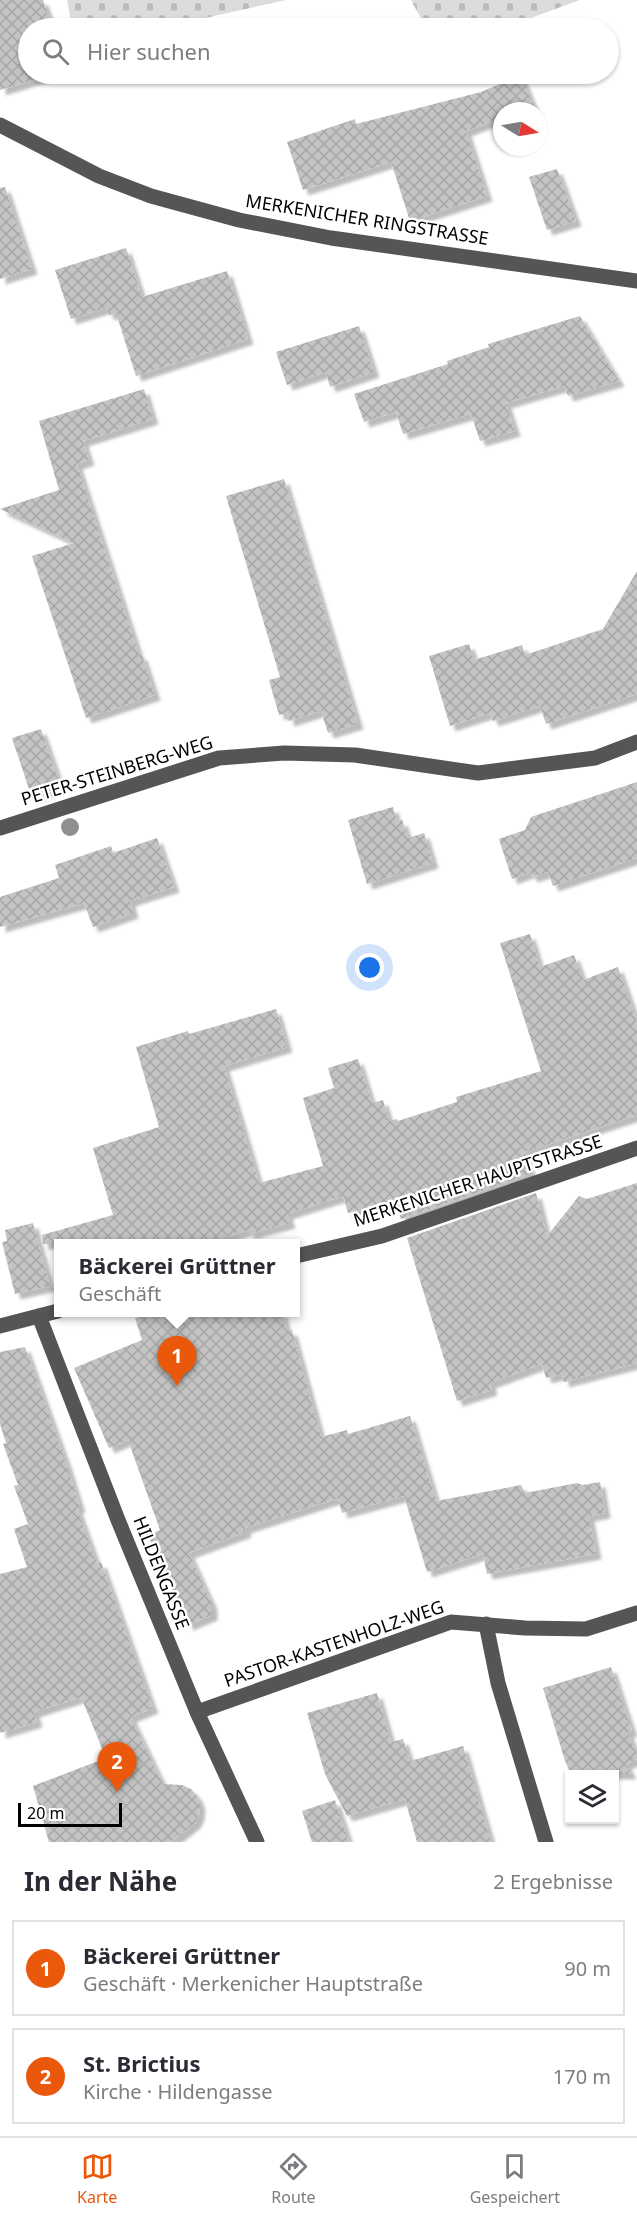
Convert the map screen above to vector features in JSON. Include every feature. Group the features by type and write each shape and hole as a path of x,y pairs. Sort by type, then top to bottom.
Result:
{"street":[{"name":"MERKENICHER RINGSTRASSE","path":"0,125 99,176 151,196 239,220 331,237 637,281"},
{"name":"PETER-STEINBERG-WEG","path":"0,828 219,758 284,753 355,755 478,773 595,758 637,742"},
{"name":"MERKENICHER HAUPTSTRASSE","path":"300,1255 382,1236 637,1148"},
{"path":"0,1326 54,1312"},
{"name":"HILDENGASSE","path":"39,1316 118,1520 197,1712 257,1842"},
{"name":"PASTOR-KASTENHOLZ-WEG","path":"197,1712 451,1622 525,1628 586,1629 637,1613"},
{"path":"486,1624 498,1683 546,1842"}],"green space":[{"path":"67,0 286,0 205,18 70,18"},
{"path":"411,0 580,0 530,18 421,18"}],"building":[{"path":"0,0 43,0 49,18 18,18 18,84 20,84 0,90"},
{"path":"500,84 525,84 532,102 493,102 493,120 466,131 487,196 410,221 391,162 303,190 287,142 355,119 356,124 481,92"},
{"path":"557,169 576,221 547,230 529,177"},
{"path":"5,187 32,269 0,279 0,188"},
{"path":"126,248 142,297 227,271 248,339 136,376 116,313 109,315 106,308 71,319 55,270"},
{"path":"580,316 619,381 568,396 564,386 506,403 515,431 480,441 471,414 403,434 396,412 364,422 354,394 448,364 447,361 489,347 488,344"},
{"path":"359,326 374,372 330,387 326,372 287,385 276,352"},
{"path":"144,389 153,419 83,441 89,460 77,464 139,655 142,655 155,695 86,718 32,556 74,543 0,509 59,490 39,421"},
{"path":"284,479 358,724 328,733 321,711 289,721 287,713 279,715 269,680 280,677 226,496"},
{"path":"637,571 637,694 546,724 540,706 493,721 490,713 450,726 429,656 469,644 474,660 522,645 525,655 603,629"},
{"path":"41,729 61,787 32,798 12,738"},
{"path":"637,782 637,858 553,886 548,872 532,877 530,872 512,879 499,839 525,830 531,817"},
{"path":"393,807 397,822 402,820 408,838 424,833 433,863 367,884 348,820"},
{"path":"157,838 174,887 130,901 133,913 93,927 84,903 0,927 0,897 59,878 55,865 111,846 113,853"},
{"path":"530,934 540,967 574,955 583,980 618,967 637,1022 637,1115 525,1152 531,1174 401,1219 395,1200 348,1213 343,1196 287,1214 290,1223 249,1234 248,1230 217,1239 54,1239 54,1244 43,1244 42,1235 113,1215 93,1148 159,1127 136,1047 188,1031 189,1034 276,1009 287,1047 224,1066 259,1183 323,1166 303,1098 334,1088 328,1068 358,1059 372,1103 383,1100 389,1121 397,1119 398,1121 457,1102 456,1097 541,1071 500,943"},
{"path":"637,1183 637,1363 564,1382 562,1374 546,1378 542,1364 490,1383 492,1390 457,1401 407,1238 536,1193 547,1236 579,1196 587,1199"},
{"path":"33,1223 50,1286 15,1294 2,1242 7,1241 5,1230"},
{"path":"283,1317 287,1331 292,1330 321,1437 347,1430 348,1434 410,1416 436,1501 521,1485 525,1493 577,1483 583,1485 600,1482 605,1513 589,1516 596,1554 487,1574 483,1554 427,1572 404,1496 342,1513 338,1498 245,1528 246,1532 189,1553 212,1604 212,1615 188,1625 148,1535 160,1530 128,1440 109,1448 74,1368 142,1340 135,1318"},
{"path":"25,1347 67,1465 80,1507 77,1508 97,1564 101,1562 153,1708 131,1717 163,1784 182,1785 191,1789 200,1805 195,1823 171,1842 49,1842 33,1786 106,1758 81,1697 34,1712 37,1722 0,1733 0,1574 27,1567 14,1529 28,1524 14,1486 18,1485 3,1444 6,1443 0,1424 0,1352"},
{"path":"611,1667 632,1731 628,1733 637,1754 637,1759 626,1764 631,1774 619,1774 619,1770 569,1770 543,1688"},
{"path":"377,1693 391,1742 403,1739 410,1761 463,1746 491,1842 417,1842 405,1799 347,1816 325,1774 307,1713"},
{"path":"335,1800 349,1842 312,1842 302,1811"}],"place":[{"name":"Bäckerei Grüttner","path":"177,1386"},
{"name":"St. Brictius","path":"117,1792"}]}
